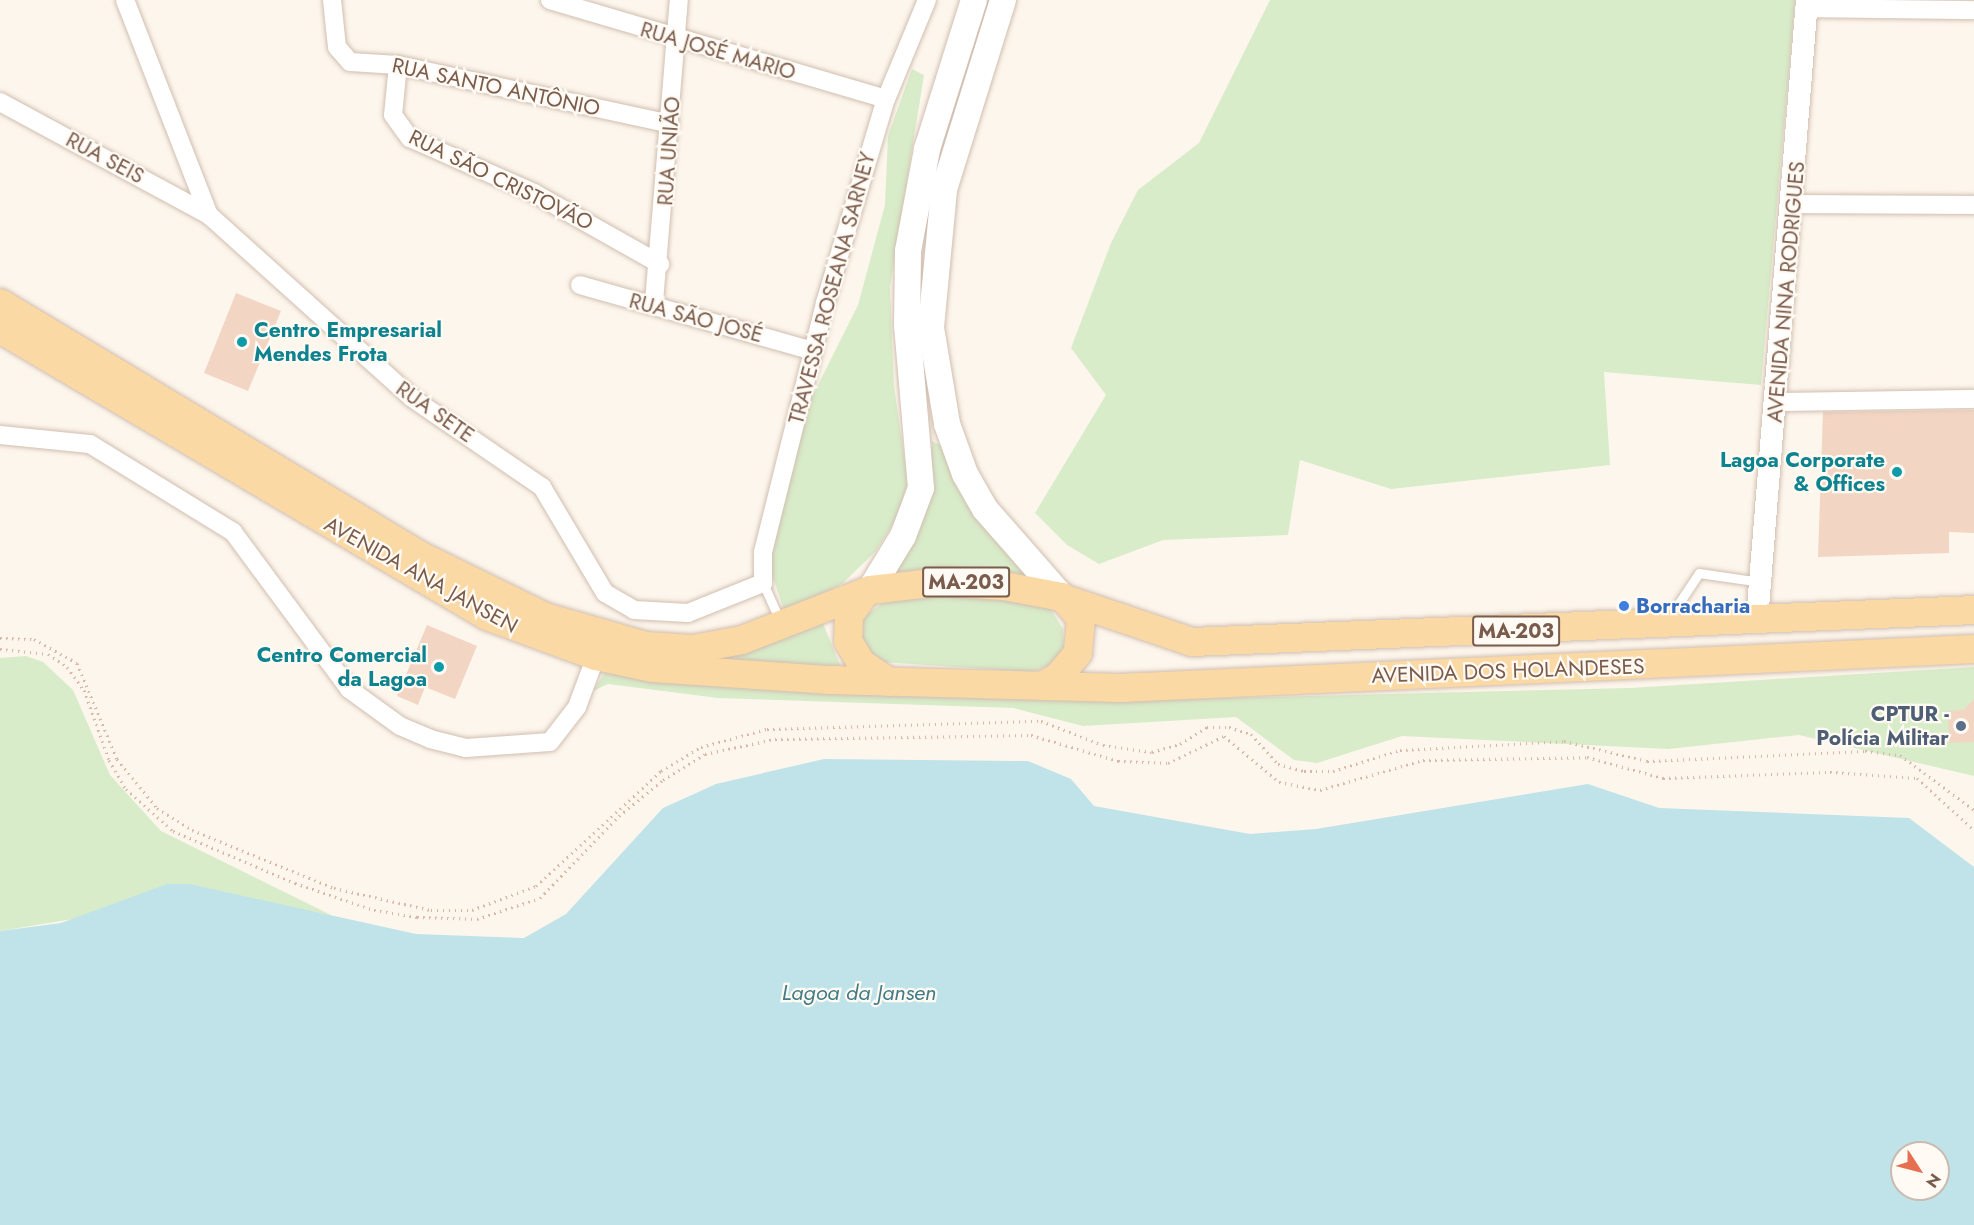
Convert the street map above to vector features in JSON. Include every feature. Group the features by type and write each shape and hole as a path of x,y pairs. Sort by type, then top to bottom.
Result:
{"main road":[{"path":"888,682 861,663 848,641 849,615 868,591 903,536 921,488 907,326 908,251 924,159 972,0"},
{"path":"1003,0 943,197 933,273 934,359 946,424 965,474 986,509 1081,618 1081,644 1065,670 1041,686"},
{"path":"964,31 991,38"},
{"name":"AVENIDA ANA JANSEN","path":"0,303 454,575 545,617 646,646 693,649 742,640 868,591"},
{"name":"AVENIDA ANA JANSEN","path":"0,329 487,616 596,656 701,674 888,682"},
{"name":"MA-203","path":"868,591 969,583 1064,598"},
{"name":"AVENIDA DOS HOLANDESES","path":"1064,598 1192,642 1974,610"},
{"path":"1404,675 1439,661 1739,648 1752,640 1757,620"},
{"name":"AVENIDA DOS HOLANDESES","path":"1041,686 1404,675 1974,649"},
{"name":"MA-203","path":"888,682 1041,686"}],"street":[{"name":"RUA SETE","path":"125,0 209,215 403,391 542,487 605,593 615,601 634,610 688,613 763,583"},
{"name":"RUA SANTO ANTÔNIO","path":"333,0 336,37 346,60 398,65 670,124"},
{"name":"RUA JOSÉ MARIO","path":"550,0 678,42 886,99"},
{"name":"RUA UNIÃO","path":"654,302 660,264 680,0"},
{"name":"TRAVESSA ROSEANA SARNEY","path":"763,583 763,552 813,351 886,99 927,0"},
{"path":"1807,4 1974,10"},
{"name":"AVENIDA NINA RODRIGUES","path":"1757,620 1794,204 1807,4"},
{"name":"RUA SÃO CRISTOVÃO","path":"398,65 393,115 410,138 534,193 660,264"},
{"name":"RUA SEIS","path":"0,102 209,215"},
{"path":"1794,204 1974,205"},
{"name":"RUA SÃO JOSÉ","path":"580,285 654,302 813,351"},
{"path":"1776,402 1974,399"},
{"path":"0,435 90,444 233,532 349,689 400,726 429,739 466,748 550,742 577,707 596,656"}],"lane":[{"path":"1665,624 1699,573 1761,582"},
{"path":"763,583 782,625"}],"path":[{"path":"0,638 34,639 77,663 117,759 156,808 192,830 334,888 431,910 472,910 536,886 661,771 701,747 767,729 1041,721 1103,745 1152,752 1180,744 1207,727 1228,727 1251,734 1278,764 1304,771 1333,771 1400,750 1564,741 1647,761 1865,751 1900,754 1974,810"},
{"path":"0,649 40,652 67,667 84,690 109,760 126,789 172,831 295,883 374,910 417,917 477,919 540,898 619,816 663,780 705,754 775,739 1031,735 1118,761 1168,763 1224,736 1280,782 1320,790 1423,760 1587,757 1663,778 1852,773 1917,778 1974,830"}],"green space":[{"path":"1270,0 1795,0 1761,385 1604,372 1610,465 1391,489 1300,460 1288,535 1163,540 1099,564 1067,545 1035,513 1106,395 1071,348 1111,243 1138,190 1199,143"},
{"path":"912,69 924,75 890,287 894,386 908,483 897,518 875,552 843,583 785,613 768,563 805,411 858,305 885,205 888,136"},
{"path":"932,441 946,448 1032,575 1028,581 889,577 919,532 930,498"},
{"path":"939,595 993,596 1050,608 1063,629 1064,649 1053,664 1032,672 881,662 864,650 858,635 864,617 882,603"},
{"path":"822,621 843,672 739,668 727,656"},
{"path":"26,656 43,662 73,690 110,775 161,831 331,915 167,884 85,917 0,931 0,658"},
{"path":"1974,667 1974,776 1799,735 1668,749 1402,736 1317,763 1294,760 1236,717 1083,726 1013,708 718,698 608,684 593,691 605,672 1103,701 1630,688"}],"water":[{"name":"Lagoa da Jansen","path":"824,759 1028,761 1071,779 1094,806 1250,834 1316,829 1588,784 1659,808 1909,818 1974,867 1974,1225 0,1225 0,931 61,923 167,884 189,884 416,934 524,938 566,914 663,808 716,784"}],"building":[{"name":"Centro Empresarial Mendes Frota","path":"236,293 281,311 248,391 204,373"},
{"name":"Lagoa Corporate & Offices","path":"1974,410 1974,533 1949,532 1949,553 1818,557 1823,412"},
{"name":"Centro Comercial da Lagoa","path":"427,625 477,646 455,699 425,687 418,705 397,696"},
{"name":"CPTUR - Polícia Militar","path":"1974,699 1974,742 1949,743 1948,711 1963,710"}],"place":[{"name":"Centro Empresarial Mendes Frota","path":"242,342"},
{"name":"Lagoa Corporate & Offices","path":"1897,472"},
{"name":"Borracharia","path":"1624,606"},
{"name":"Centro Comercial da Lagoa","path":"439,667"},
{"name":"CPTUR - Polícia Militar","path":"1961,726"}]}
